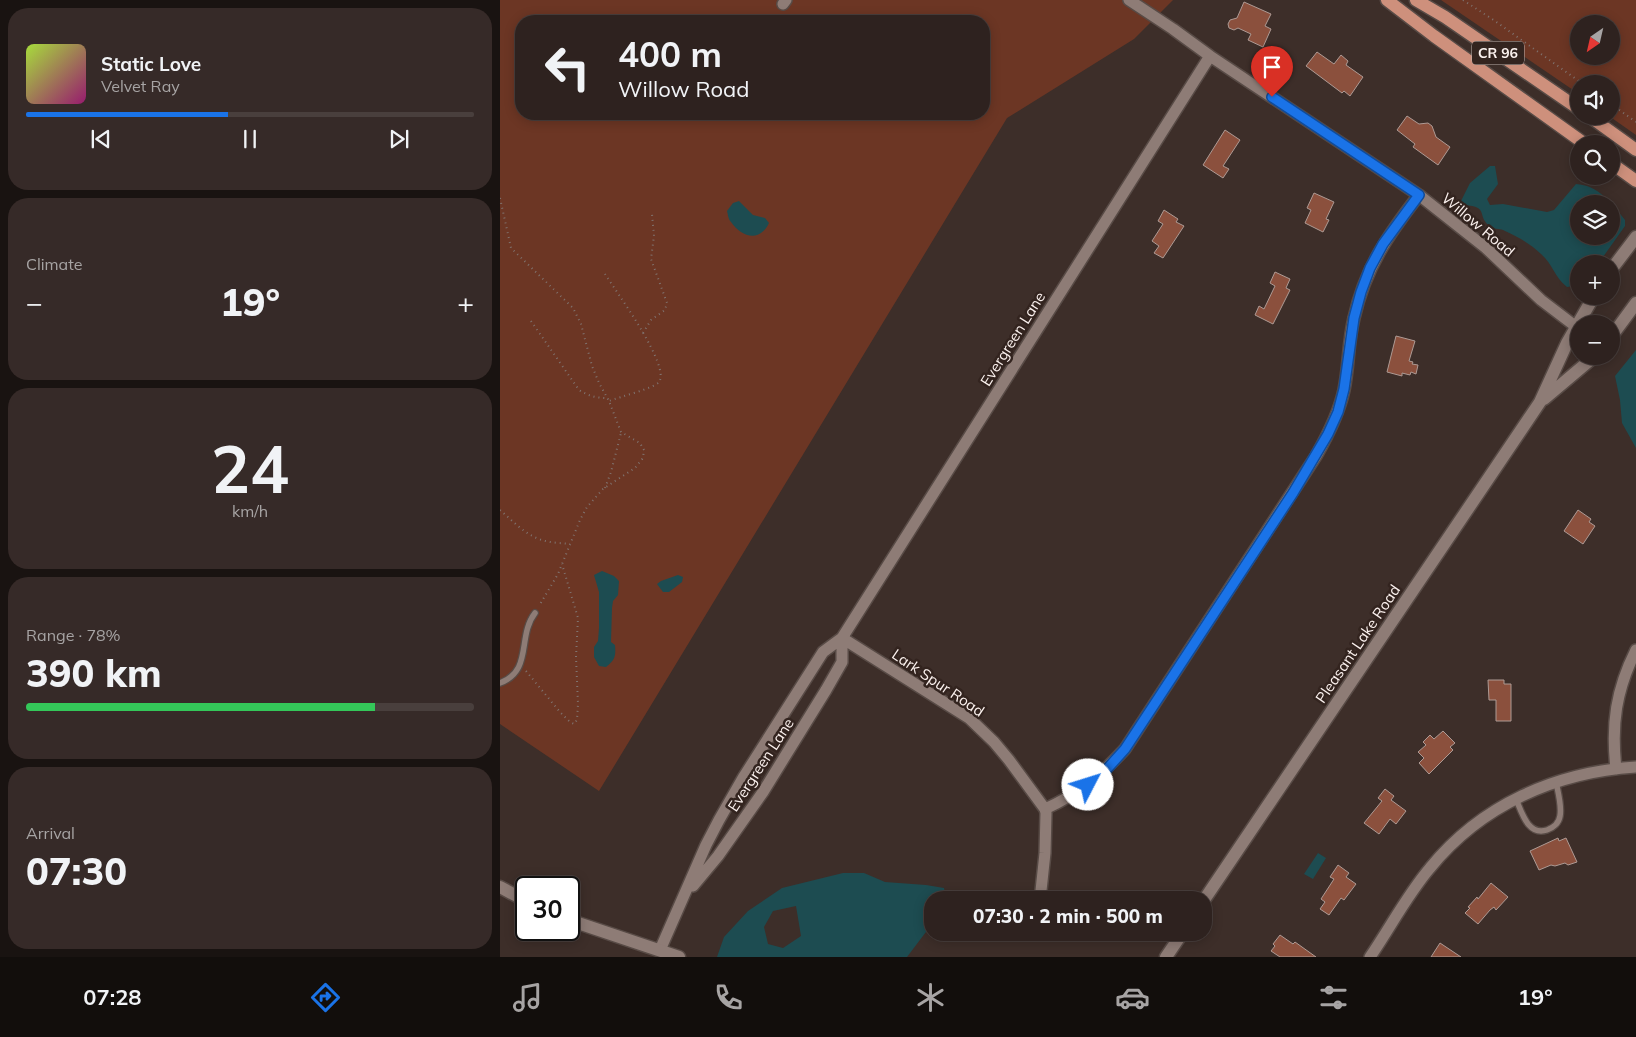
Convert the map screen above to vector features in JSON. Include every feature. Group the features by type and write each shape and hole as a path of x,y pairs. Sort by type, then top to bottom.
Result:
{"main road":[{"name":"CR 96","path":"1388,0 1434,36 1572,135"},
{"name":"CR 96","path":"1416,0 1445,17 1570,103"},
{"path":"1601,125 1636,150"},
{"path":"1620,169 1636,181"}],"street":[{"name":"Willow Road","path":"1129,0 1419,195 1486,248 1541,300 1570,322"},
{"name":"Evergreen Lane","path":"660,950 706,845 743,778 823,652 842,638 1210,56"},
{"path":"1041,891 1045,809 1088,785 1107,769 1125,749 1316,456 1338,412 1344,389 1354,318 1364,284 1383,244 1419,195"},
{"path":"1620,258 1636,237"},
{"path":"1620,325 1636,303"},
{"name":"Pleasant Lake Road","path":"1210,891 1540,402 1570,341"},
{"name":"Pleasant Lake Road","path":"1540,402 1584,365"},
{"name":"Evergreen Lane","path":"684,898 736,831 800,733 842,662 842,638"},
{"name":"Lark Spur Road","path":"842,638 969,718 1010,760 1045,809"},
{"path":"1616,769 1613,734 1615,712 1626,670 1636,650"},
{"path":"1370,957 1420,881 1450,846 1471,827 1516,798 1556,782 1593,772 1636,767"},
{"path":"500,887 515,895"},
{"path":"580,924 679,957"},
{"path":"1166,957 1177,941"}],"lane":[{"path":"500,683 515,675 520,665 526,634 535,613"},
{"path":"1516,798 1531,828 1541,832 1551,829 1558,822 1561,814 1556,782"}],"path":[{"path":"1463,0 1570,75"},
{"path":"1620,110 1636,122"},
{"path":"500,198 511,248 573,308 581,324 592,366 621,432 605,488"},
{"path":"644,333 651,320 665,310 667,303 651,259 654,236 652,214"},
{"path":"605,274 644,333 660,368 661,377 655,386 609,401"},
{"path":"531,321 579,390 588,396 607,398"},
{"path":"535,613 558,574 587,507 605,488 634,468 643,458 644,450 640,443 621,432"},
{"path":"500,510 531,535 542,540 570,544"},
{"path":"520,665 560,712 574,724 577,720 578,704 576,657 578,618 562,564"}],"shaded area":[{"path":"500,0 1173,0 1134,39 1007,118 599,791 500,724"},
{"path":"1441,0 1636,0 1636,135 1620,124 1620,75 1570,75 1570,88"}],"water":[{"path":"1490,166 1495,166 1498,184 1487,199 1490,205 1503,204 1547,212 1554,210 1575,185 1584,185 1602,195 1570,195 1570,245 1612,245 1604,255 1570,255 1570,286 1567,287 1559,279 1545,258 1533,247 1503,230 1491,227 1486,223 1480,210 1464,205 1461,201 1470,183"},
{"path":"739,201 753,215 765,218 769,223 761,233 751,236 745,234 740,232 730,221 727,211 733,203"},
{"path":"1620,214 1625,220 1625,226 1620,233"},
{"path":"1636,350 1636,448 1622,423 1615,376"},
{"path":"602,571 614,576 619,581 618,595 613,601 612,608 611,642 615,645 615,655 606,667 599,666 594,657 594,647 598,641 599,628 599,592 594,575"},
{"path":"678,575 683,577 682,582 669,592 663,592 657,584 661,581"},
{"path":"1318,853 1326,858 1313,879 1304,874"},
{"path":"843,873 864,873 885,882 926,885 944,888 944,891 924,891 924,935 907,957 717,957 724,937 748,911 782,888","holes":["796,906 801,936 783,948 768,944 764,927 773,911"]}],"building":[{"path":"1244,2 1271,14 1265,26 1271,29 1263,47 1248,40 1251,34 1238,28 1234,30 1229,28 1230,20 1237,18"},
{"path":"1317,52 1334,64 1341,55 1348,61 1346,65 1363,77 1350,96 1344,91 1342,93 1306,66"},
{"path":"1407,116 1419,124 1428,123 1432,126 1436,137 1450,147 1438,165 1413,147 1415,144 1397,130"},
{"path":"1225,130 1240,140 1223,166 1229,169 1223,178 1203,165"},
{"path":"1314,193 1334,202 1326,219 1329,220 1323,232 1305,223 1311,210 1307,208"},
{"path":"1164,210 1178,219 1176,222 1184,226 1163,258 1154,253 1159,246 1152,241 1163,224 1158,221"},
{"path":"1275,272 1290,279 1286,288 1290,290 1273,324 1255,315 1259,306 1264,309 1275,286 1270,283"},
{"path":"1396,336 1415,341 1409,361 1413,362 1412,364 1418,365 1416,374 1411,372 1410,375 1402,373 1402,376 1387,372"},
{"path":"1578,510 1591,519 1589,522 1595,526 1583,544 1564,531"},
{"path":"1488,680 1504,680 1504,684 1511,684 1511,721 1496,721 1496,700 1489,700"},
{"path":"1443,731 1455,743 1450,747 1453,750 1429,774 1419,763 1424,758 1418,752 1426,745 1423,742 1430,735 1434,739"},
{"path":"1385,789 1394,796 1391,800 1406,811 1396,824 1390,819 1379,834 1364,823 1382,801 1378,798"},
{"path":"1558,838 1559,841 1566,838 1577,862 1568,865 1565,863 1555,866 1551,865 1539,870 1530,851"},
{"path":"1338,865 1349,873 1346,877 1356,884 1344,900 1341,898 1329,915 1320,909 1325,902 1321,899 1334,879 1330,877"},
{"path":"1491,883 1508,897 1496,910 1494,907 1490,910 1478,924 1465,913 1470,908 1468,907 1477,897 1478,899"},
{"path":"1280,935 1293,944 1295,942 1316,957 1280,957 1271,951 1275,946 1273,944"},
{"path":"1440,943 1461,957 1431,957"}],"route":[{"path":"1088,785 1107,769 1125,749 1316,456 1338,412 1344,389 1354,318 1370,268 1390,233 1419,195 1272,97"}]}
